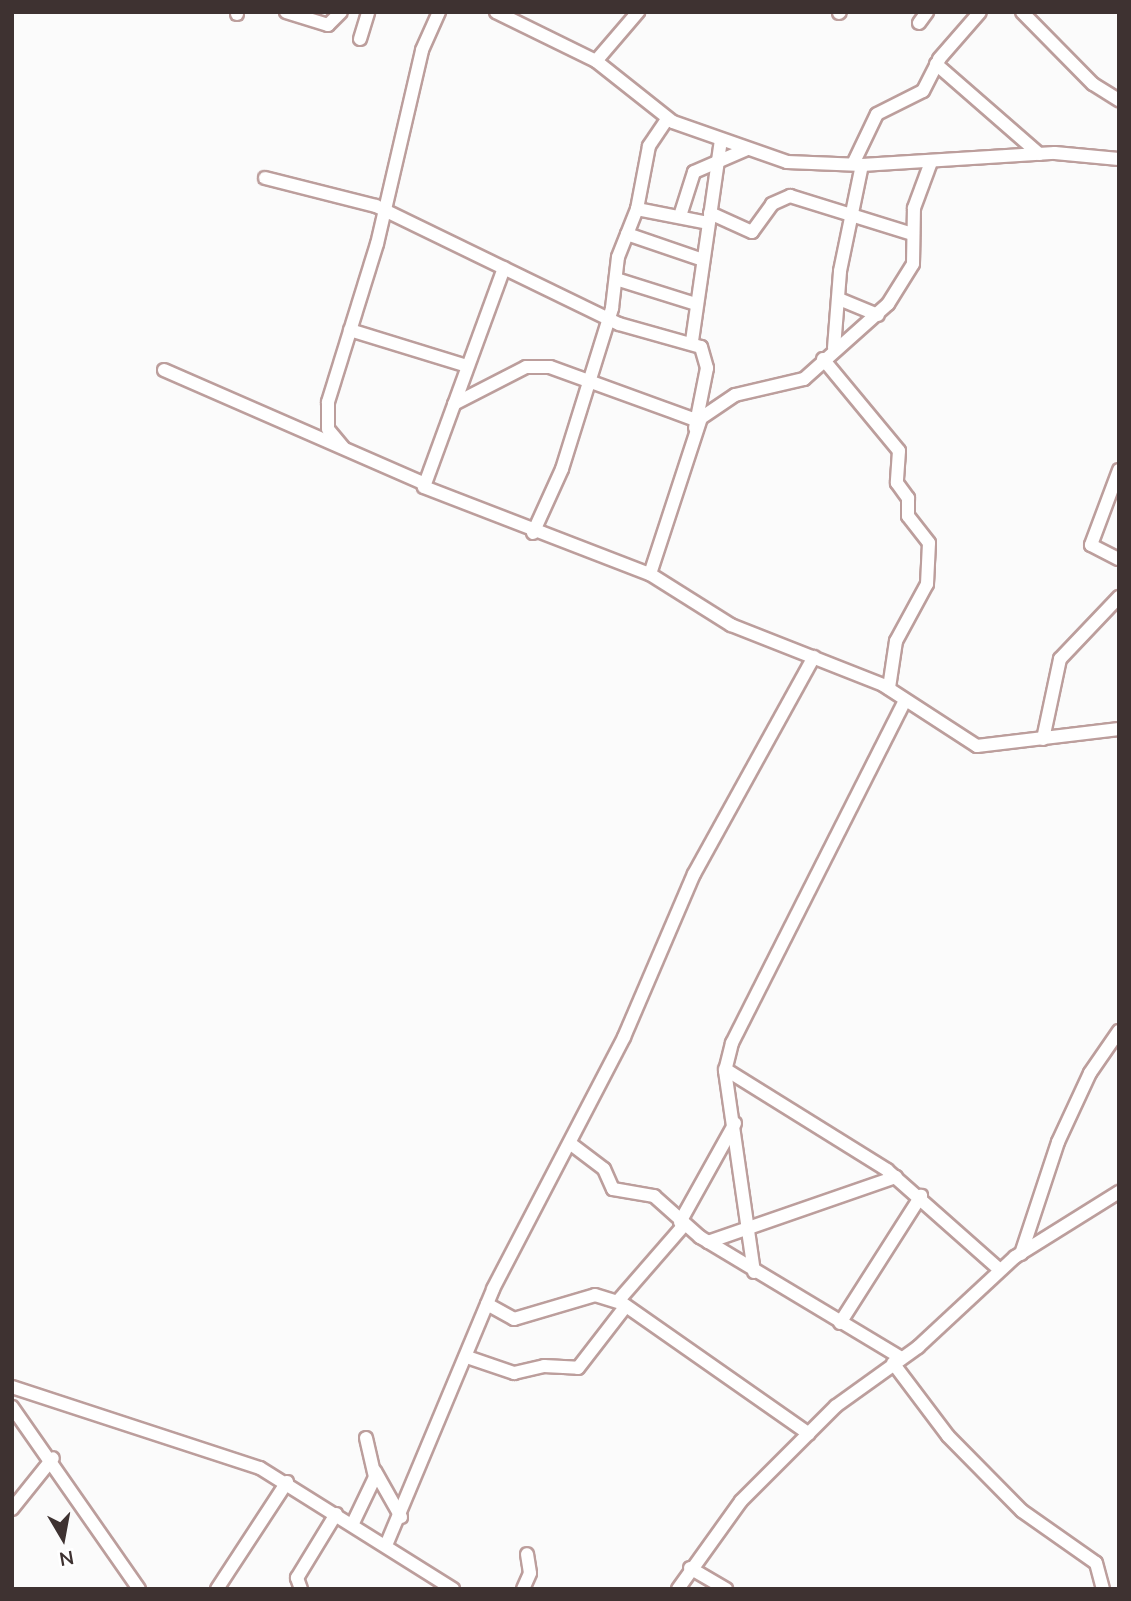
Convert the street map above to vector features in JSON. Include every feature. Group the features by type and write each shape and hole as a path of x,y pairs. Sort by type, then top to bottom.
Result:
{"street":[{"path":"286,12 328,25 341,12"},
{"path":"360,39 369,12"},
{"path":"342,447 326,417 383,209 422,50 439,12"},
{"path":"496,12 596,61 667,119 746,150 787,162 858,165 1039,154 1119,159"},
{"path":"596,61 638,12"},
{"path":"834,348 858,165 877,114 923,92 936,64 979,12"},
{"path":"1022,12 1093,84 1119,100"},
{"path":"936,64 1039,154"},
{"path":"533,533 562,469 609,318 616,279 637,209 649,146 667,119"},
{"path":"692,341 721,140"},
{"path":"680,216 694,172 718,157 746,150"},
{"path":"696,424 705,414 735,395 787,387 878,315 911,271 913,234 922,184 931,162"},
{"path":"910,163 922,184"},
{"path":"265,178 383,209 609,318 692,341 707,357 696,424 650,574"},
{"path":"637,209 709,218 749,232 785,196 913,234"},
{"path":"628,234 703,260"},
{"path":"689,255 706,240"},
{"path":"425,484 504,268"},
{"path":"616,279 696,304"},
{"path":"839,299 878,315"},
{"path":"350,330 467,366"},
{"path":"823,359 899,450 897,483 908,498 908,516 929,543 927,584 896,641 889,688"},
{"path":"454,404 527,367 550,367 696,424"},
{"path":"164,370 533,533 650,574 732,625 889,688 976,746 1119,729"},
{"path":"1119,470 1091,545 1119,559"},
{"path":"1043,738 1060,659 1119,597"},
{"path":"387,1543 401,1517 487,1304 571,1144 694,874 814,657"},
{"path":"754,1272 746,1227 735,1123 725,1069 732,1043 905,701"},
{"path":"1021,1254 1058,1142 1090,1073 1119,1031"},
{"path":"725,1069 896,1177 921,1196 999,1269"},
{"path":"467,1357 513,1373 544,1366 578,1368 682,1223 735,1123"},
{"path":"571,1144 604,1170 613,1189 654,1196 682,1223 708,1242 897,1361 948,1436 1021,1511 1096,1563 1103,1589"},
{"path":"708,1242 746,1227 845,1200 896,1177"},
{"path":"678,1589 690,1568 741,1501 809,1434 897,1361 999,1269 1119,1192"},
{"path":"840,1323 921,1196"},
{"path":"487,1304 514,1319 574,1298 622,1304 809,1434"},
{"path":"12,1387 287,1482 387,1543 453,1589"},
{"path":"12,1407 53,1458 139,1589"},
{"path":"366,1438 375,1471 401,1517"},
{"path":"12,1509 53,1458"},
{"path":"353,1523 375,1471"},
{"path":"217,1589 287,1482"},
{"path":"302,1589 296,1577 337,1514"},
{"path":"523,1589 530,1573 527,1554"},
{"path":"690,1568 726,1589"}]}
